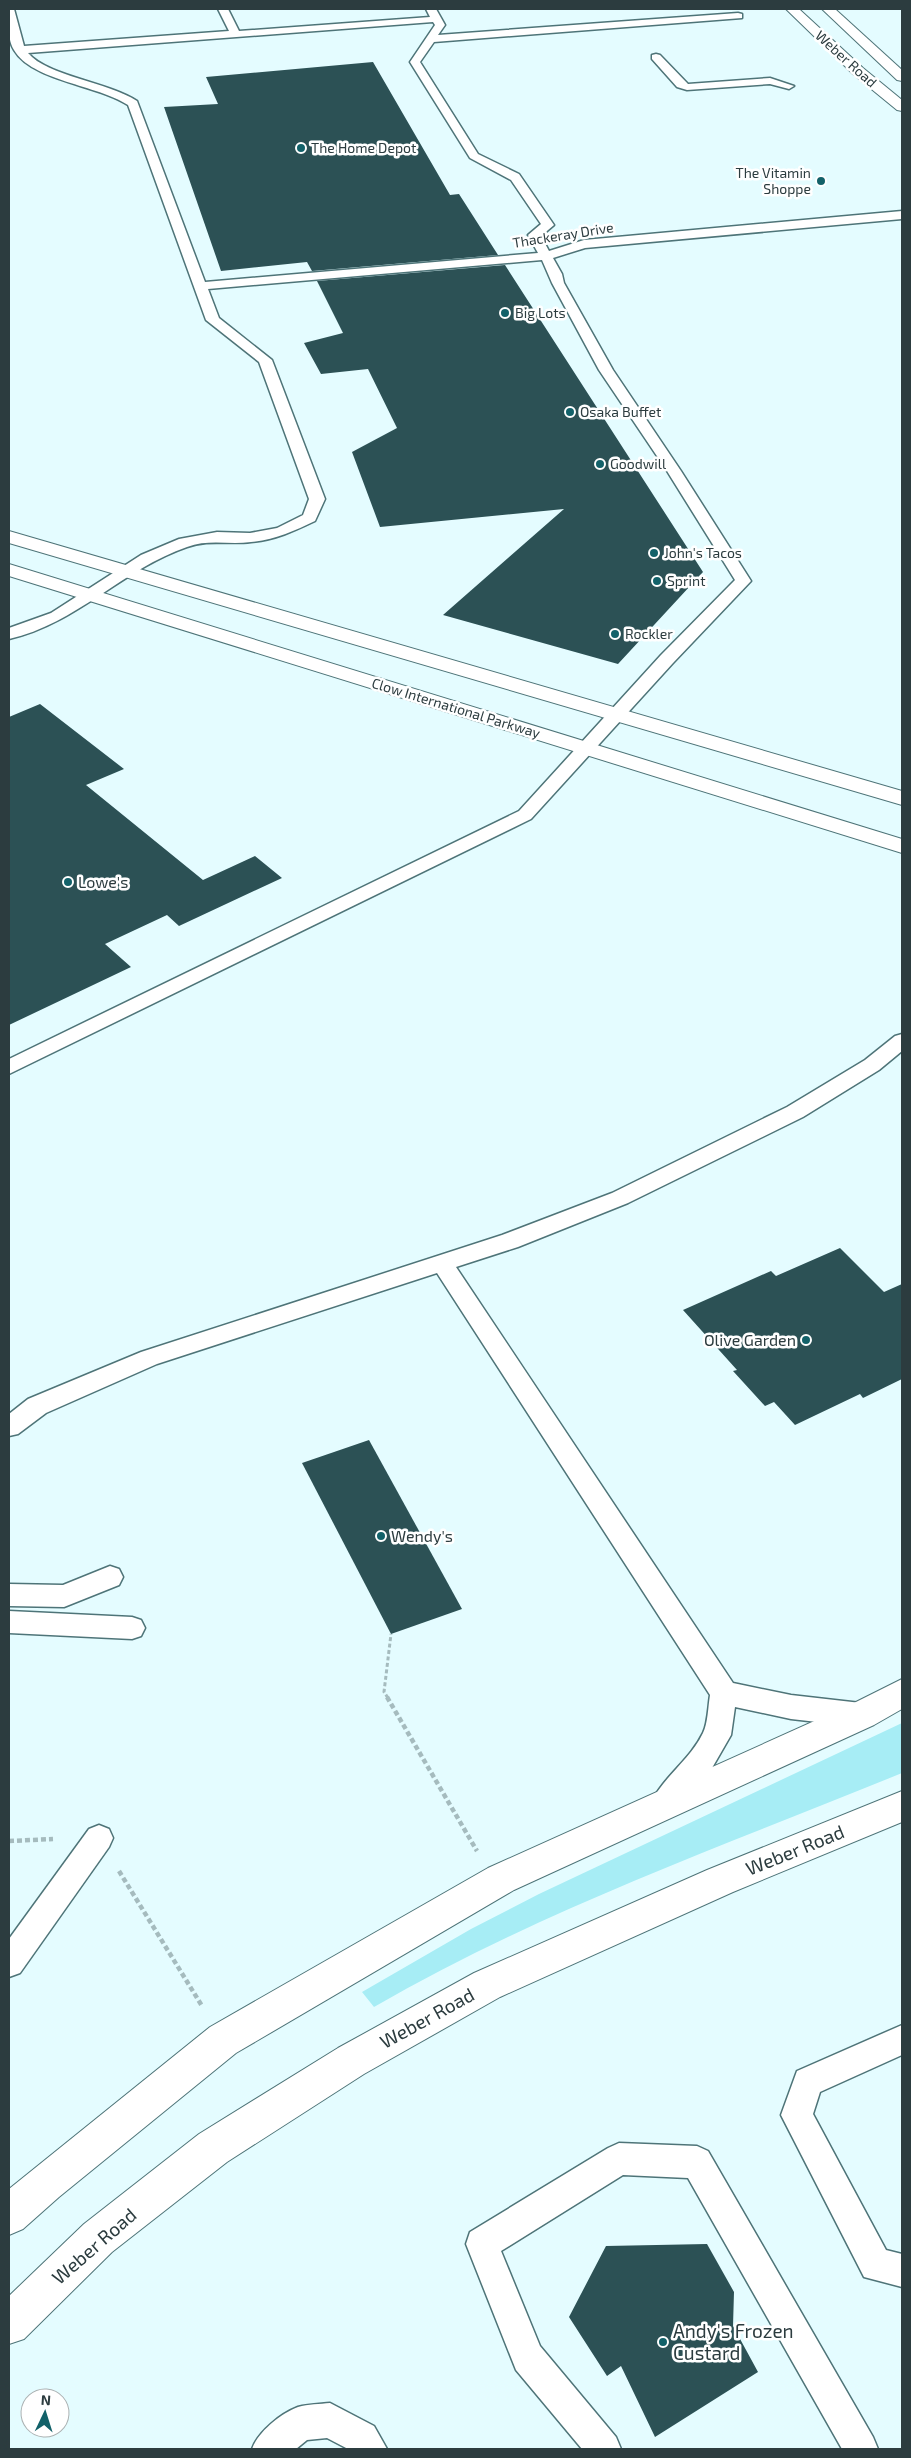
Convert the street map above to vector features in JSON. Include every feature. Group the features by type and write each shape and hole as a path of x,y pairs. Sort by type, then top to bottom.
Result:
{"street":[{"name":"Weber Road","path":"792,9 858,71 902,107"},
{"name":"Weber Road","path":"828,9 902,77"},
{"path":"9,537 902,798"},
{"name":"Clow International Parkway","path":"9,570 902,846"},
{"path":"9,2215 45,2183 223,2040 495,1883 862,1715 902,1694"},
{"name":"Weber Road","path":"9,2324 98,2238 205,2154 350,2061 496,1981 720,1881 902,1806"}],"lane":[{"path":"9,9 20,50 27,61 50,71 111,89 123,94 133,103 213,320 265,360 317,499 310,518 281,532 250,538 217,537 185,542 147,558 57,616 9,634"},
{"path":"223,9 236,34"},
{"path":"9,1066 525,815 616,715 743,582 674,471 606,370 558,283 556,274 534,235 548,225 516,177 474,156 415,62 440,25 431,9"},
{"path":"432,39 738,16"},
{"path":"20,50 438,19"},
{"path":"656,57 681,86 770,81 790,86"},
{"name":"Thackeray Drive","path":"200,286 546,256 584,244 902,215"},
{"path":"857,232 902,228"},
{"path":"546,256 583,257"},
{"path":"9,1427 37,1406 149,1358 510,1241 620,1198 795,1112 872,1065 902,1041"},
{"path":"442,1264 724,1693 776,1706 862,1715"},
{"path":"9,1595 64,1596 110,1577"},
{"path":"9,1622 132,1628"},
{"path":"662,1806 702,1759 717,1735 724,1693"},
{"path":"9,1963 99,1838"},
{"path":"902,2040 808,2082 797,2115 876,2265 902,2270"},
{"path":"604,2449 528,2358 482,2244 619,2159 697,2162 861,2449"},
{"path":"269,2449 300,2424 330,2420 362,2438 370,2449"}],"path":[{"path":"391,1634 384,1692 495,1883"},
{"path":"9,1841 99,1838 223,2040"}],"shaded area":[{"path":"902,1723 902,1773 701,1853 567,1910 437,1972 374,2007 362,1992 471,1929 539,1894"}],"building":[{"name":"The Home Depot","path":"373,62 450,195 459,194 498,255 312,271 307,262 221,271 164,107 218,104 206,77"},
{"path":"505,265 703,572 618,664 443,615 564,509 380,527 352,452 397,428 368,369 321,374 304,343 343,333 317,281"},
{"name":"Lowe's","path":"40,704 124,769 86,785 203,880 255,856 282,878 179,926 167,915 105,944 131,967 9,1025 9,717"},
{"name":"Olive Garden","path":"840,1248 884,1292 902,1284 902,1379 863,1398 860,1394 795,1425 774,1402 765,1406 733,1371 737,1370 683,1310 771,1271 776,1276"},
{"name":"Wendy's","path":"369,1440 462,1609 391,1634 302,1463"},
{"name":"Andy's Frozen Custard","path":"707,2244 734,2292 733,2326 758,2372 655,2437 621,2366 607,2376 569,2317 606,2246"}],"place":[{"name":"The Home Depot","path":"301,148"},
{"name":"The Vitamin Shoppe","path":"821,181"},
{"name":"Big Lots","path":"505,313"},
{"name":"Osaka Buffet","path":"570,412"},
{"name":"Goodwill","path":"600,464"},
{"name":"John's Tacos","path":"654,553"},
{"name":"Sprint","path":"657,581"},
{"name":"Rockler","path":"615,634"},
{"name":"Lowe's","path":"68,882"},
{"name":"Olive Garden","path":"806,1340"},
{"name":"Wendy's","path":"381,1536"},
{"name":"Andy's Frozen Custard","path":"663,2342"}]}
